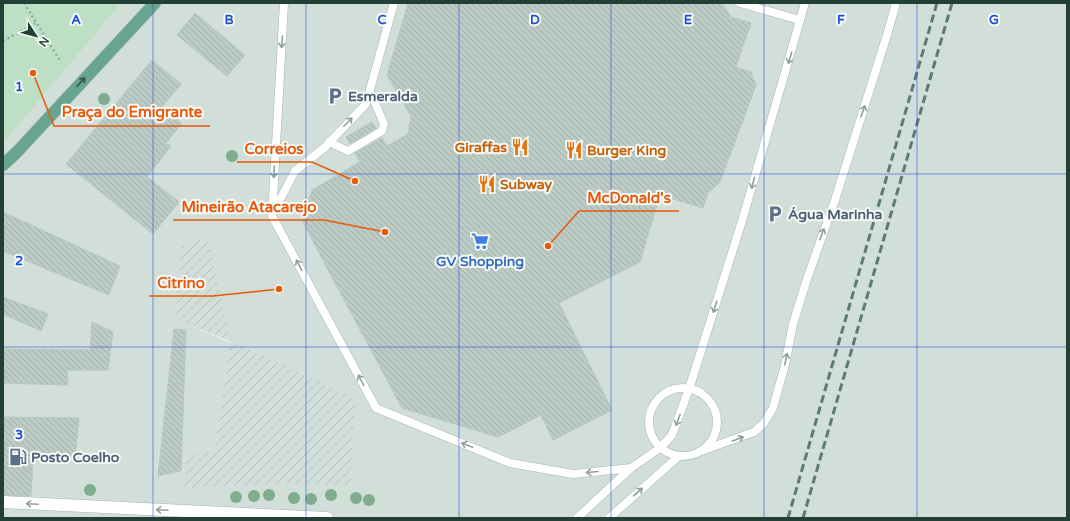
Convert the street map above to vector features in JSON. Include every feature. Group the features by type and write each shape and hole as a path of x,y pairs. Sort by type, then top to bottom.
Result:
{"main road":[{"path":"3,165 17,152 155,3"},
{"path":"3,158 17,152"}],"street":[{"path":"3,502 327,518"}],"lane":[{"path":"284,3 272,216 376,408 517,464 573,474 631,468"},
{"path":"272,216 295,171 329,142 366,104 394,3"},
{"path":"740,3 800,20"},
{"path":"577,518 631,468 660,448 672,435 689,389 742,221 805,3"},
{"path":"701,451 710,443 715,433 717,422 714,410 709,400 700,393 689,389 670,391 655,403 651,412 650,431 660,448 669,454 679,456 691,456 754,432 764,423 772,408 785,365 793,324 837,193 896,3"},
{"path":"329,142 348,151 382,131 384,124 370,91"},
{"path":"609,518 679,456"}],"path":[{"path":"24,3 61,62"},
{"path":"3,41 36,23"}],"shaded area":[{"path":"3,3 1067,3 1067,518 3,518","holes":["190,325 231,341 303,375"]},
{"path":"208,237 231,341 175,319 181,247"},
{"path":"231,341 355,398 351,486 305,483 184,488 187,456 214,451"}],"green space":[{"path":"3,3 121,3 3,143"}],"building":[{"name":"GV Shopping","path":"408,3 722,3 731,17 751,23 736,67 751,72 756,85 720,182 708,193 703,208 660,195 640,262 559,303 612,410 553,440 541,415 498,437 402,408 302,220 312,190 360,162 355,153 382,138 387,146 408,134 411,116 387,75"},
{"path":"195,13 245,55 227,76 177,35"},
{"path":"152,60 181,84 162,107 182,123 166,143 171,146 147,177 179,202 153,234 66,164"},
{"path":"372,122 376,128 350,144 346,137"},
{"path":"3,212 120,266 109,295 3,251"},
{"path":"3,297 48,314 41,331 3,314"},
{"path":"92,322 113,332 108,370 67,370 68,385 3,383 3,349 90,350"},
{"path":"174,329 186,330 181,471 158,476"},
{"path":"3,417 79,418 75,458 33,459 31,496 3,495"}],"railway":[{"path":"788,518 937,3"},
{"path":"803,518 952,3"}],"place":[{"name":"Praça do Emigrante","path":"33,73"},
{"name":"Esmeralda","path":"335,96"},
{"name":"Giraffas","path":"520,147"},
{"name":"Burger King","path":"574,150"},
{"name":"Correios","path":"355,181"},
{"name":"Subway","path":"487,184"},
{"name":"Água Marinha","path":"775,214"},
{"name":"Mineirão Atacarejo","path":"385,232"},
{"name":"GV Shopping","path":"480,241"},
{"name":"McDonald's","path":"548,246"},
{"name":"Citrino","path":"279,289"},
{"name":"Posto Coelho","path":"18,457"}]}
